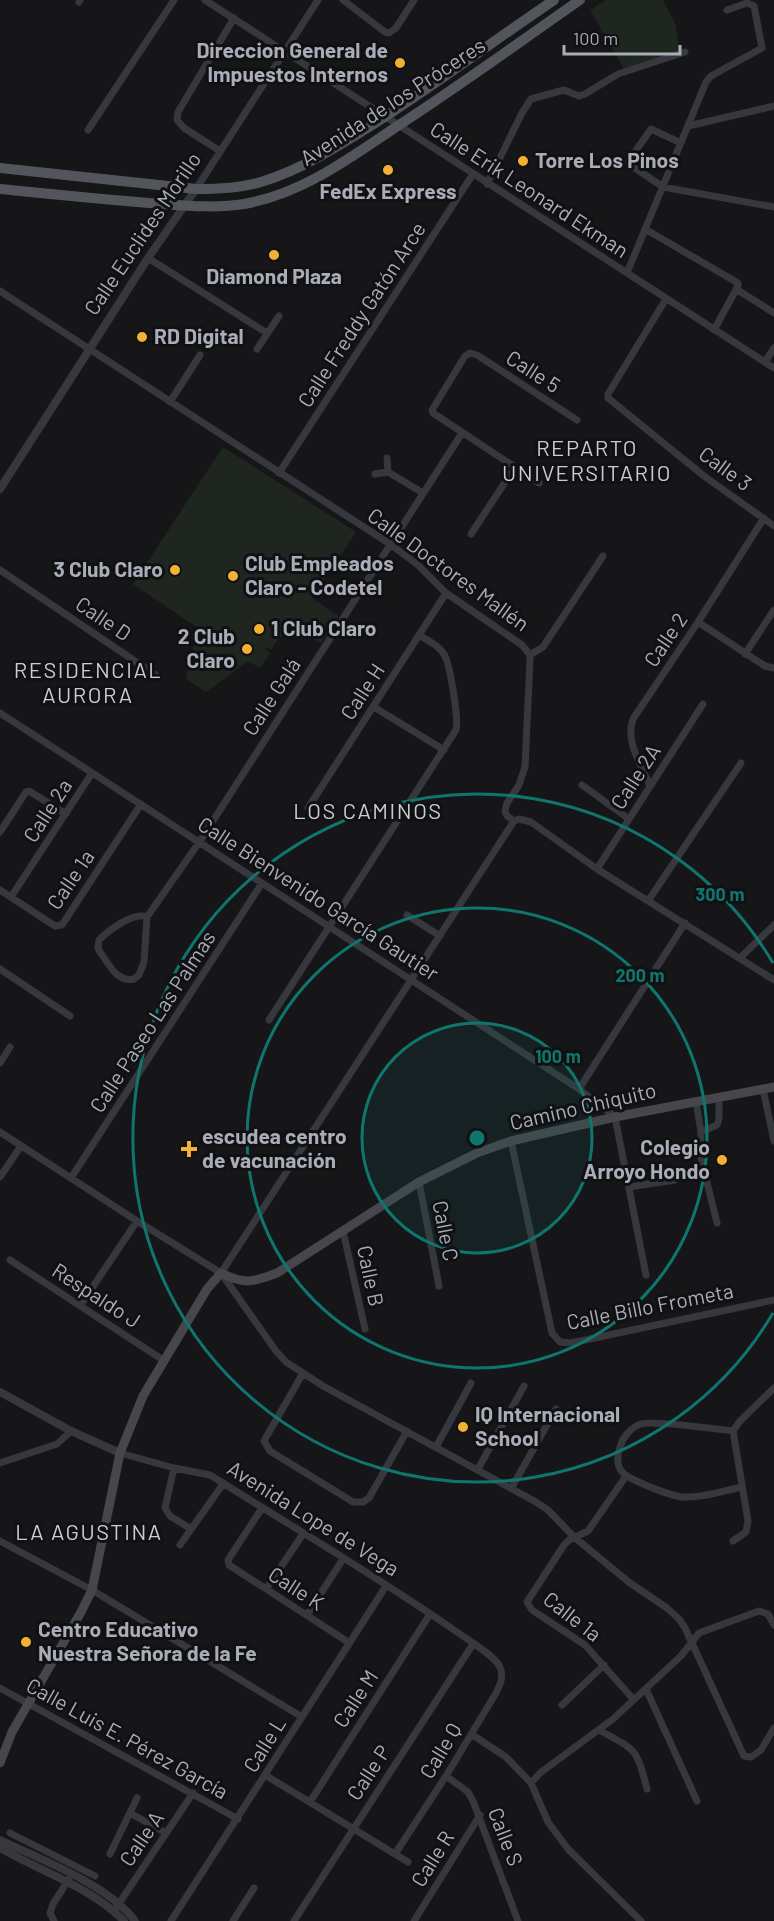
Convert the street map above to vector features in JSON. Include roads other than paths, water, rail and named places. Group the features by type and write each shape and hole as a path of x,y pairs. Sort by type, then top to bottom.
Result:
{"main road":[{"name":"Avenida de los Próceres","path":"0,168 196,189 262,182 302,167 384,117 554,0"},
{"name":"Avenida de los Próceres","path":"0,189 183,206 245,204 292,190 319,178 398,126 574,2"},
{"name":"Camino Chiquito","path":"221,1273 236,1281 253,1282 278,1273 419,1182 477,1154 511,1141 615,1117 774,1087"},
{"path":"0,1763 12,1732 92,1590 120,1453 143,1396 207,1289 221,1273"}],"street":[{"path":"88,130 174,0"},
{"name":"Calle Erik Leonard Ekman","path":"206,0 774,368"},
{"name":"Calle Euclides Morillo","path":"0,489 148,258 196,189 318,0"},
{"path":"343,0 389,33 396,28 414,0"},
{"path":"627,273 709,78 762,48 754,6 747,3 727,10"},
{"path":"220,151 184,128 177,120 178,112 234,18"},
{"path":"487,184 531,99 564,90 579,96 618,74 685,52"},
{"path":"688,126 774,106"},
{"path":"681,143 651,129 628,162 663,187 774,207"},
{"name":"Calle Freddy Gatón Arce","path":"279,473 473,174"},
{"path":"645,230 737,286 774,313"},
{"path":"148,258 267,333"},
{"path":"714,330 737,286"},
{"name":"Calle Doctores Mallén","path":"0,291 390,544 418,565 446,594 522,645 530,655 525,767 519,785 507,803 505,811 507,816 514,820"},
{"name":"Calle 3","path":"666,299 608,394 608,398 704,476 774,526"},
{"path":"257,349 279,316"},
{"path":"765,362 774,348"},
{"name":"Calle 5","path":"462,433 432,410 465,356 470,353 477,355 577,420"},
{"path":"170,402 200,355"},
{"path":"462,433 539,483"},
{"name":"Calle Galá","path":"147,917 133,916 103,936 98,944 100,952 119,977 124,980 134,980 142,969 147,917 200,841 462,433"},
{"path":"387,458 388,472"},
{"path":"471,534 515,467"},
{"path":"375,474 388,472 423,493"},
{"name":"Calle 2","path":"650,786 630,741 633,718 764,518"},
{"path":"530,655 543,647 603,556"},
{"name":"Calle D","path":"0,570 157,676"},
{"name":"Calle H","path":"308,808 446,594"},
{"path":"745,654 774,610"},
{"path":"698,622 745,654 765,666 774,668"},
{"path":"269,1020 453,736 458,724 447,663 442,651 419,635"},
{"name":"Calle 2A","path":"597,869 703,704"},
{"path":"374,707 444,750"},
{"name":"Calle Bienvenido García Gautier","path":"1,715 200,841 579,1089 615,1117"},
{"path":"648,901 741,763"},
{"name":"Calle 2a","path":"11,897 92,773"},
{"path":"582,784 629,819"},
{"path":"0,832 29,790 66,813"},
{"name":"Calle 1a","path":"11,897 55,926 62,925 141,804"},
{"path":"221,1273 514,820 531,822 597,869 774,980"},
{"name":"Calle Paseo Las Palmas","path":"71,1178 262,883"},
{"path":"0,890 11,897"},
{"path":"407,915 440,936"},
{"path":"579,1089 686,923"},
{"path":"740,958 774,925"},
{"path":"0,969 70,1016"},
{"path":"0,1063 10,1047"},
{"path":"763,1089 774,1141"},
{"path":"701,1132 717,1125 719,1097"},
{"path":"696,1102 701,1132 700,1154 717,1223"},
{"path":"615,1117 646,1275"},
{"path":"0,1132 221,1273 286,1362 406,1431 512,1487 548,1510 574,1537 630,1583 667,1608 679,1619 742,1755 747,1757 755,1755 761,1750 774,1728"},
{"name":"Calle Billo Frometa","path":"511,1141 552,1333 560,1342 571,1342 774,1300"},
{"path":"0,1177 21,1146"},
{"path":"629,1187 675,1180"},
{"name":"Calle C","path":"419,1182 439,1286"},
{"path":"80,1306 137,1221"},
{"name":"Calle B","path":"343,1231 364,1329"},
{"name":"Respaldo J","path":"10,1260 163,1360"},
{"path":"303,1373 264,1441 270,1450 352,1502 363,1502 369,1498 406,1431"},
{"path":"436,1447 471,1383"},
{"path":"478,1469 524,1386"},
{"path":"733,1541 744,1534 748,1525 733,1431 740,1421 774,1388"},
{"name":"Avenida Lope de Vega","path":"0,1392 71,1431 120,1453 210,1476 430,1614 495,1661"},
{"path":"512,1487 556,1409"},
{"path":"733,1431 650,1423 638,1425 624,1439 617,1455 620,1468 626,1476 668,1494 681,1497 742,1487"},
{"path":"0,1463 57,1444 71,1431"},
{"path":"174,1468 165,1508 171,1516 191,1528"},
{"name":"Calle 1a","path":"626,1476 588,1531 574,1537 564,1545 528,1598 528,1605 532,1610 577,1639 604,1665 634,1700"},
{"path":"180,1545 223,1484"},
{"name":"Calle K","path":"262,1508 228,1562 348,1642"},
{"path":"266,1589 303,1534"},
{"path":"0,1541 92,1590 302,1717"},
{"path":"307,1615 344,1559"},
{"name":"Calle L","path":"171,1921 386,1586"},
{"path":"531,1784 634,1700 681,1656 699,1633 753,1612 768,1614 774,1625"},
{"name":"Calle M","path":"310,1802 430,1614"},
{"name":"Calle P","path":"294,1921 473,1644"},
{"name":"Calle Q","path":"395,1854 446,1776 502,1680 500,1668 495,1661"},
{"path":"562,1705 604,1665"},
{"name":"Calle Luis E. Pérez García","path":"0,1688 238,1819"},
{"path":"646,1689 697,1802"},
{"path":"599,1730 634,1751 639,1758 647,1789"},
{"path":"471,1734 506,1757 531,1784 548,1822 568,1849 641,1921"},
{"path":"265,1774 408,1862"},
{"name":"Calle S","path":"446,1776 468,1792 480,1815 518,1921"},
{"name":"Calle A","path":"116,1908 193,1793"},
{"path":"110,1854 137,1798"},
{"path":"130,1812 166,1833"},
{"name":"Calle R","path":"414,1921 480,1815"},
{"path":"10,1833 96,1876"},
{"path":"0,1839 69,1878 135,1921"},
{"path":"0,1848 69,1878 82,1880 116,1908 124,1921"},
{"path":"82,1880 87,1872"},
{"path":"54,1921 50,1912 69,1878"},
{"path":"233,1921 254,1888"}],"place":[{"name":"Direccion General de Impuestos Internos","path":"400,63"},
{"name":"Torre Los Pinos","path":"523,161"},
{"name":"FedEx Express","path":"388,170"},
{"name":"Diamond Plaza","path":"274,255"},
{"name":"RD Digital","path":"142,337"},
{"name":"3 Club Claro","path":"175,570"},
{"name":"Club Empleados Claro - Codetel","path":"233,576"},
{"name":"1 Club Claro","path":"259,629"},
{"name":"2 Club Claro","path":"247,649"},
{"name":"escudea centro de vacunación","path":"189,1149"},
{"name":"Colegio Arroyo Hondo","path":"722,1160"},
{"name":"IQ Internacional School","path":"463,1427"},
{"name":"Centro Educativo Nuestra Señora de la Fe","path":"26,1642"}],"district":[{"name":"REPARTO UNIVERSITARIO","path":"587,461"},
{"name":"RESIDENCIAL AURORA","path":"88,682"},
{"name":"LOS CAMINOS","path":"368,811"},
{"name":"LA AGUSTINA","path":"89,1532"}]}
